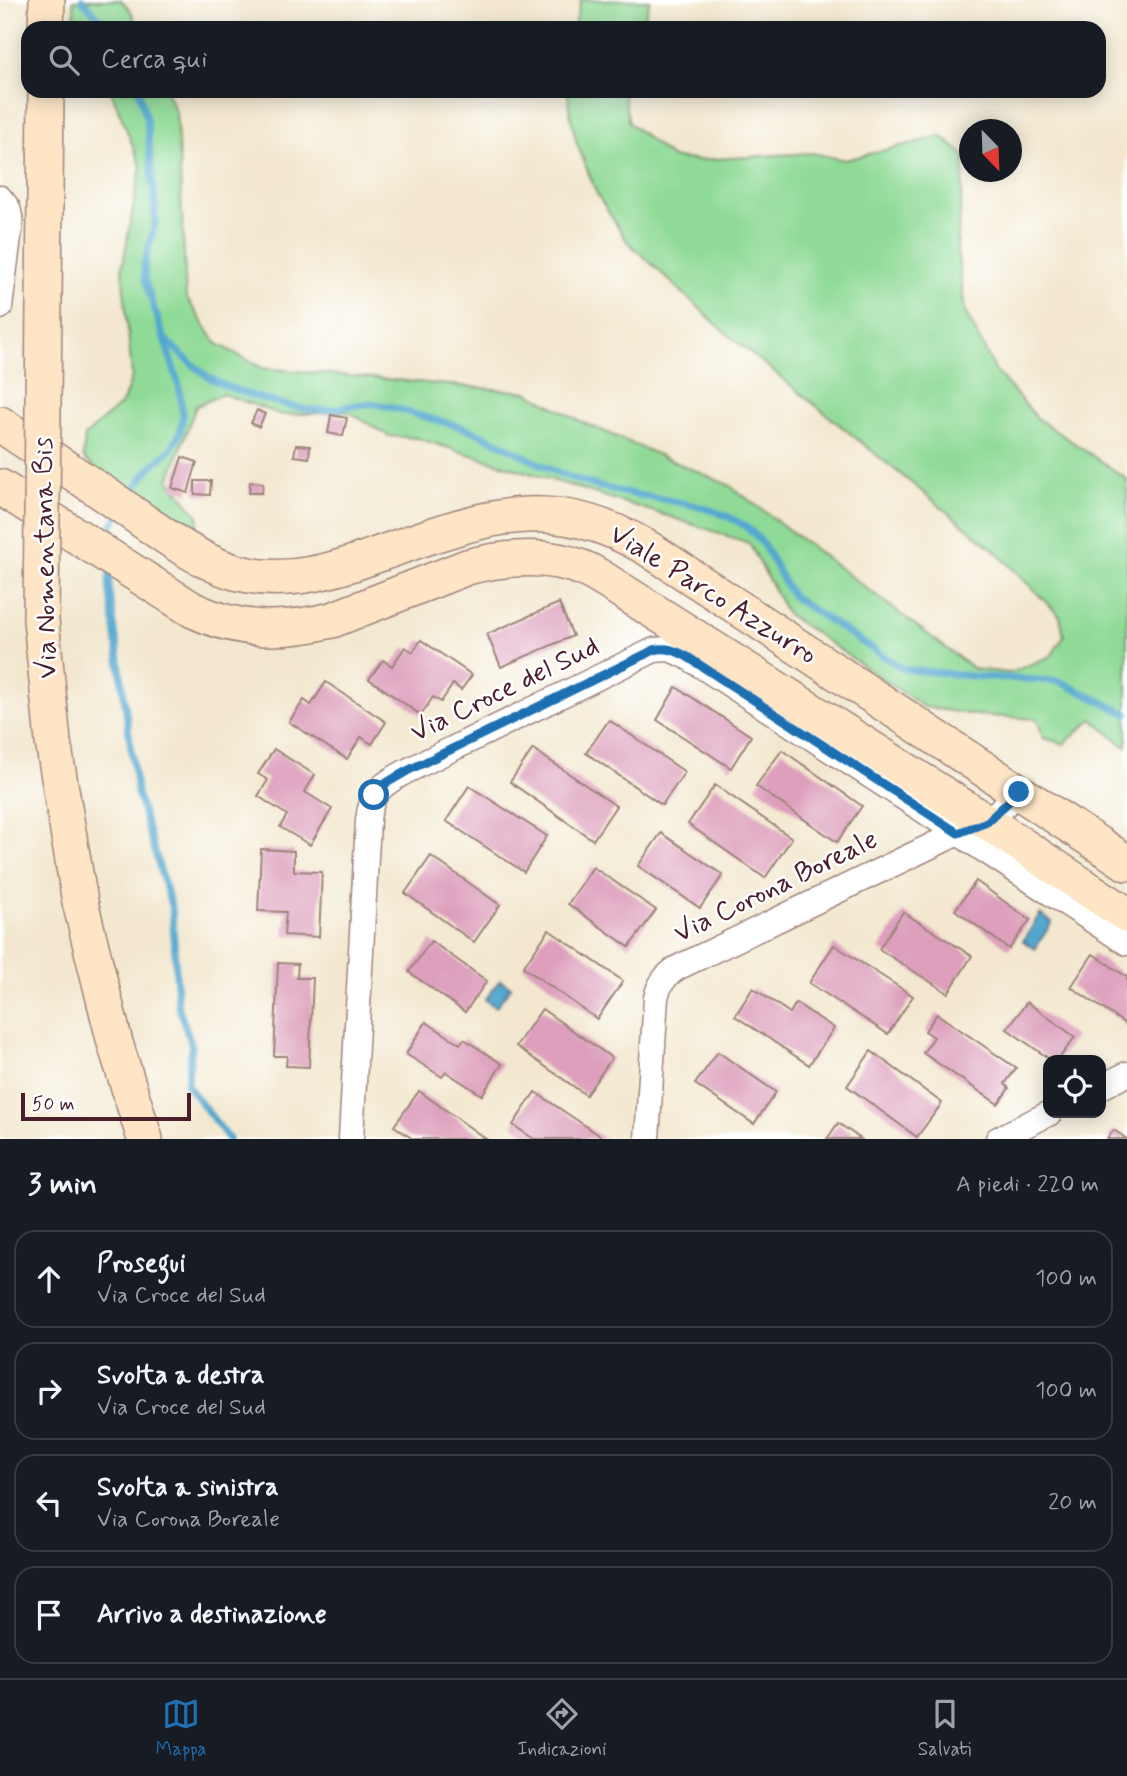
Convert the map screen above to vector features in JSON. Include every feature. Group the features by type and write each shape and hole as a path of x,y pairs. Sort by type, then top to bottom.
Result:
{"street":[{"path":"46,21 47,0"},
{"name":"Via Nomentana Bis","path":"46,98 41,620 53,742 80,902 115,1043 145,1139"},
{"path":"0,198 8,208 11,221 0,307"},
{"name":"Viale Parco Azzurro","path":"0,424 182,547 220,567 239,573 306,576 343,568 440,533 499,517 544,514 598,524 649,548 1127,863"},
{"name":"Viale Parco Azzurro","path":"0,486 194,610 234,625 272,628 312,625 486,562 528,559 568,564 588,571 973,827 1127,915"},
{"name":"Via Croce del Sud","path":"351,1139 369,810 378,789 407,771 654,650 669,649 686,656 973,827 1127,943"},
{"name":"Via Corona Boreale","path":"646,1139 656,998 658,988 669,973 973,827 1019,792"},
{"path":"1106,1084 1127,1074"},
{"path":"998,1139 1043,1116"}],"green space":[{"path":"73,0 121,0 131,11 135,21 75,21"},
{"path":"581,0 650,0 644,21 576,21"},
{"path":"114,98 169,98 176,112 186,297 216,343 262,368 527,392 582,422 729,485 974,669 1010,673 1051,656 1064,636 1060,616 993,549 726,333 627,241 597,194 577,144 568,98 624,98 629,123 672,158 700,160 812,153 845,160 941,136 959,151 959,182 963,182 957,249 965,311 995,370 1037,418 1127,479 1127,747 1092,719 1064,744 1043,738 1037,719 976,715 924,707 787,614 749,543 417,438 389,436 349,412 282,415 223,394 196,406 169,480 199,517 194,538 155,526 83,457 85,436 123,402 132,376 122,268 141,166"}],"water":[{"path":"1040,914 1052,922 1035,949 1023,941"},
{"path":"500,980 511,987 496,1007 485,1000"}],"building":[{"path":"257,410 265,414 259,427 251,423"},
{"path":"331,415 347,418 343,436 328,433"},
{"path":"296,445 310,446 309,458 294,456"},
{"path":"182,457 197,462 188,493 172,488"},
{"path":"195,481 211,481 210,495 195,494"},
{"path":"250,482 263,483 262,493 249,493"},
{"path":"559,603 573,636 501,667 487,634"},
{"path":"421,640 472,675 461,690 453,684 441,702 433,697 421,715 369,679 383,660 392,666 405,647 413,652"},
{"path":"326,682 386,722 372,744 361,737 347,759 289,722 304,700 311,705"},
{"path":"676,687 751,736 731,768 657,720"},
{"path":"609,720 685,772 662,805 586,753"},
{"path":"274,749 315,775 305,792 332,809 310,845 280,827 287,815 258,796 268,780 258,774"},
{"path":"533,749 616,806 593,840 510,782"},
{"path":"782,750 862,806 837,842 756,786"},
{"path":"715,785 792,838 765,878 688,824"},
{"path":"469,786 547,836 524,872 446,821"},
{"path":"661,833 723,875 700,908 638,866"},
{"path":"261,849 294,851 294,871 322,872 319,937 284,935 286,912 258,911"},
{"path":"431,856 500,905 474,942 405,893"},
{"path":"593,867 656,910 629,947 568,904"},
{"path":"976,881 1030,920 1009,949 955,910"},
{"path":"903,912 972,956 948,993 879,949"},
{"path":"549,930 623,981 597,1019 523,967"},
{"path":"431,941 487,981 465,1012 409,972"},
{"path":"834,945 913,996 888,1034 809,983"},
{"path":"1093,954 1127,977 1127,1025 1071,987"},
{"path":"278,963 298,964 297,978 313,978 309,1067 286,1066 287,1056 274,1056"},
{"path":"753,988 790,1013 796,1003 834,1028 809,1065 735,1016"},
{"path":"1027,1002 1075,1037 1062,1055 1044,1055 1007,1029"},
{"path":"542,1009 612,1058 586,1095 516,1046"},
{"path":"937,1014 1016,1068 1005,1084 1009,1088 998,1104 923,1053 934,1037 925,1031"},
{"path":"426,1022 460,1044 464,1039 502,1064 482,1095 446,1072 442,1077 406,1054"},
{"path":"871,1051 942,1103 917,1137 847,1086"},
{"path":"718,1052 776,1092 754,1124 695,1084"},
{"path":"419,1091 486,1139 413,1139 394,1126"},
{"path":"535,1092 605,1139 534,1139 513,1125"},
{"path":"838,1123 861,1139 827,1139"},
{"path":"1114,1130 1127,1139 1107,1139"}],"waterway":[{"path":"82,0 102,21"},
{"path":"128,500 146,472 172,448 180,432 183,417 179,385 145,280 144,264 155,224 155,206 147,122 141,98"},
{"path":"164,338 205,375 248,394 308,409 325,410 361,404 392,407 473,431 577,480 626,493 698,506 731,518 746,527 760,541 793,597 903,669 1059,681 1127,714"},
{"path":"111,545 112,525 118,516"},
{"path":"110,571 109,586 137,793 172,909 178,1006 192,1046 187,1085 229,1139"}],"route":[{"path":"374,795 383,785 407,771 654,650 664,648 686,656 958,833 987,822 1019,792"}]}
